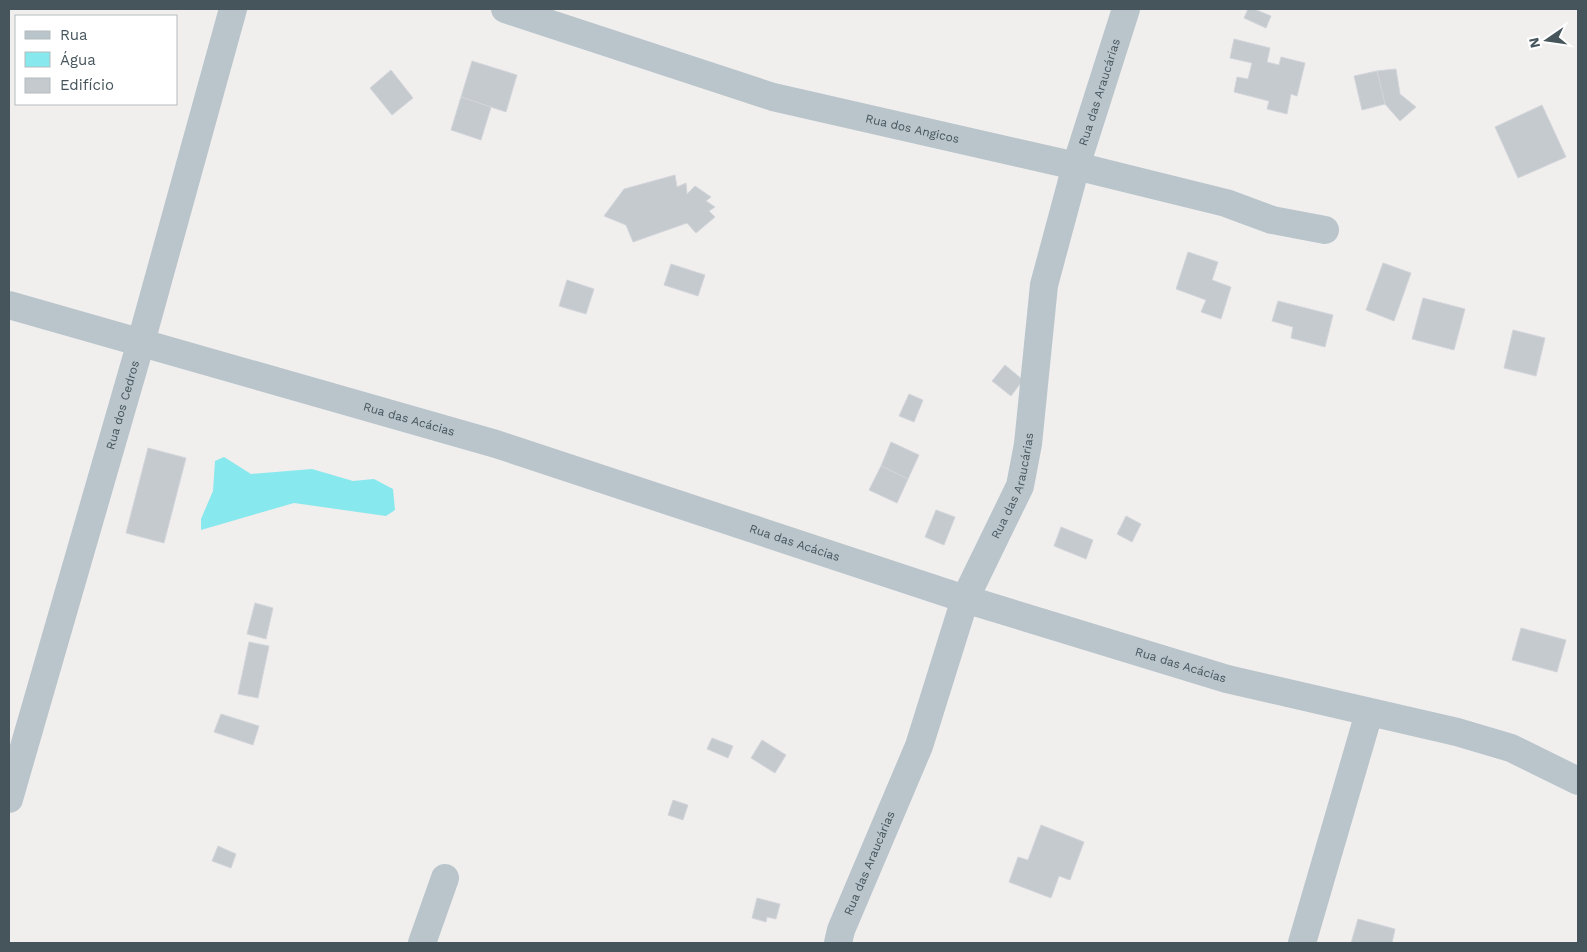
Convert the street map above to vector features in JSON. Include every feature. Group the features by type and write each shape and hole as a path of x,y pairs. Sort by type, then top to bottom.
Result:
{"street":[{"name":"Rua dos Cedros","path":"9,799 141,342 233,9"},
{"name":"Rua dos Angicos","path":"505,9 773,97 1076,166 1226,203 1272,220 1325,230"},
{"name":"Rua das Araucárias","path":"838,943 841,930 919,746 965,599 1020,486 1028,444 1044,285 1076,166 1126,9"},
{"name":"Rua das Acácias","path":"9,305 496,444 965,599 1227,679 1457,732 1511,748 1578,782"},
{"path":"1302,943 1370,713"},
{"path":"422,943 446,878"}],"water":[{"path":"224,457 251,474 312,469 353,481 374,479 393,489 395,510 386,516 294,503 201,530 201,519 213,491 215,461"}],"building":[{"path":"1248,9 1254,9 1271,16 1266,28 1244,18"},
{"path":"1234,39 1270,48 1267,62 1279,65 1281,57 1305,63 1297,96 1291,94 1287,114 1267,109 1269,101 1234,92 1237,77 1248,79 1252,63 1230,58"},
{"path":"472,61 517,75 506,112 461,97"},
{"path":"1396,69 1400,94 1416,107 1400,121 1385,104 1377,71"},
{"path":"391,70 413,98 392,115 370,88"},
{"path":"1377,71 1385,104 1362,110 1354,76"},
{"path":"461,97 491,107 481,140 451,130"},
{"path":"1542,105 1566,157 1518,178 1495,127"},
{"path":"675,175 677,187 686,183 687,194 695,186 711,197 706,201 715,207 709,211 715,217 696,233 687,223 633,242 626,225 604,216 624,189"},
{"path":"1188,252 1218,262 1212,280 1231,287 1221,319 1201,312 1206,300 1176,289"},
{"path":"1383,263 1411,273 1394,321 1366,310"},
{"path":"671,264 705,275 698,296 664,285"},
{"path":"567,280 594,289 586,314 559,306"},
{"path":"1423,298 1465,309 1454,350 1412,339"},
{"path":"1278,301 1333,315 1325,347 1291,338 1293,327 1272,321"},
{"path":"1513,330 1545,338 1536,376 1504,368"},
{"path":"1005,365 1023,380 1011,396 992,381"},
{"path":"909,394 923,400 914,422 899,416"},
{"path":"891,442 919,455 908,479 881,466"},
{"path":"148,448 186,458 164,543 126,533"},
{"path":"881,466 908,479 897,503 869,490"},
{"path":"936,510 955,517 944,545 925,537"},
{"path":"1126,516 1141,524 1132,542 1117,534"},
{"path":"1061,527 1093,540 1086,559 1054,546"},
{"path":"255,603 273,608 266,639 247,634"},
{"path":"1521,628 1566,640 1557,672 1512,660"},
{"path":"249,642 269,646 258,698 238,694"},
{"path":"221,714 259,726 253,745 214,732"},
{"path":"712,738 733,746 728,758 707,749"},
{"path":"762,740 786,755 775,773 751,758"},
{"path":"673,800 688,805 683,820 668,815"},
{"path":"1041,825 1084,842 1070,880 1059,876 1051,898 1009,882 1018,857 1028,860"},
{"path":"218,846 236,854 231,868 212,861"},
{"path":"757,898 780,904 776,919 767,917 766,922 752,918"},
{"path":"1358,919 1395,929 1392,943 1351,943"}]}
